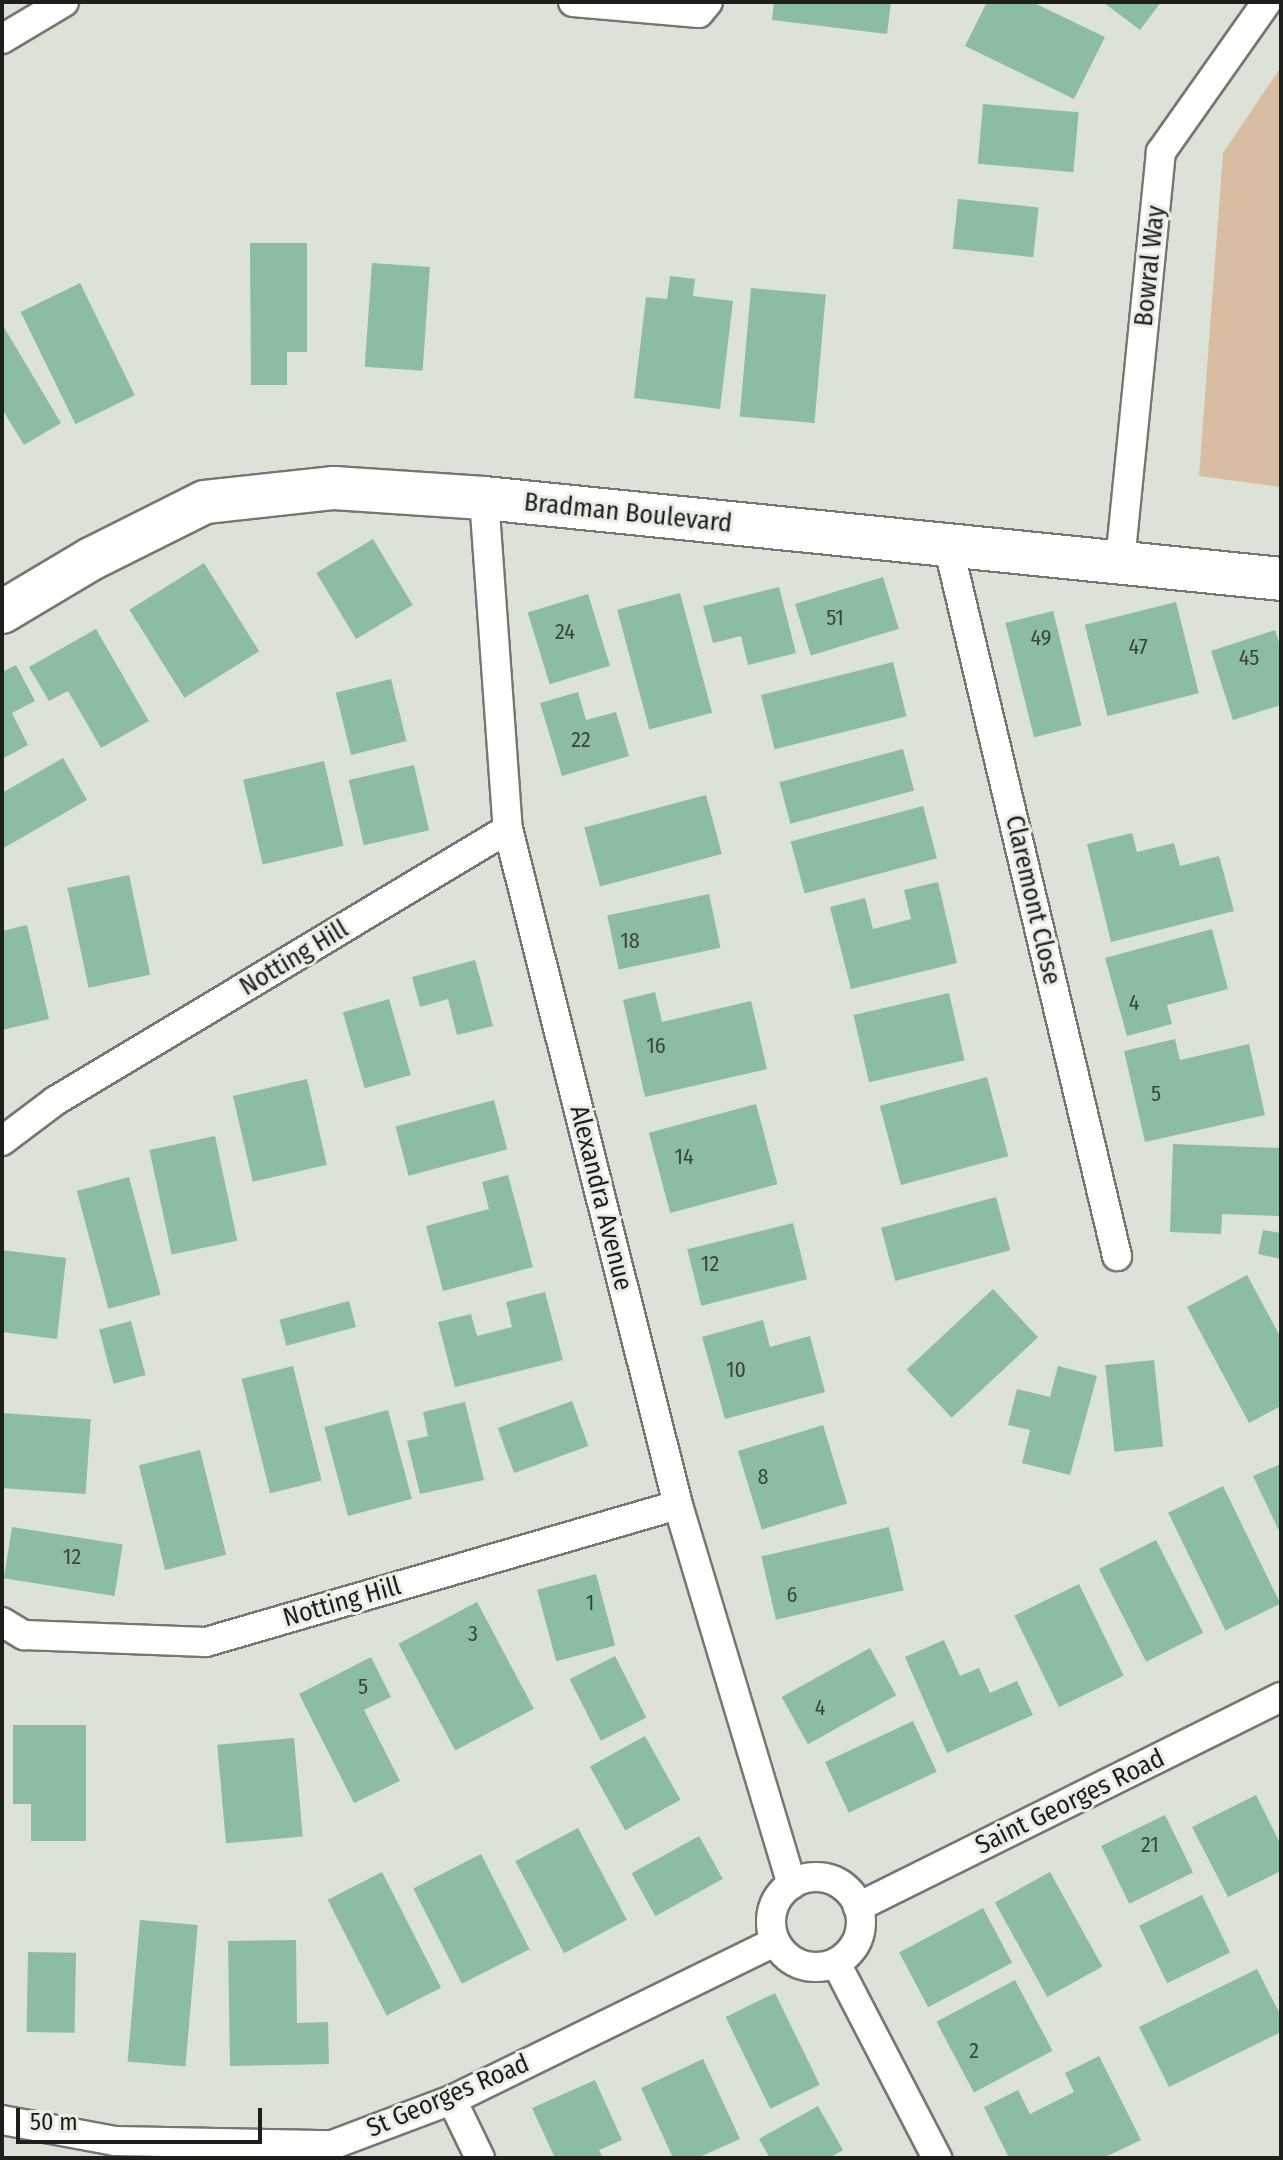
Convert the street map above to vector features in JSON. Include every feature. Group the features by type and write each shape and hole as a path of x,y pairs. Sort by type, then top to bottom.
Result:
{"street":[{"path":"2,39 64,2"},
{"path":"573,2 699,13 708,2"},
{"name":"Bowral Way","path":"1120,562 1161,152 1267,2"},
{"name":"Bradman Boulevard","path":"2,612 91,559 205,502 334,488 484,498 1281,579"},
{"name":"Alexandra Avenue","path":"484,498 508,829 678,1505 792,1884"},
{"name":"Claremont Close","path":"948,545 1117,1256"},
{"name":"Notting Hill","path":"2,1141 55,1101 508,829"},
{"name":"Notting Hill","path":"2,1622 24,1635 206,1642 678,1505"},
{"name":"Saint Georges Road","path":"858,1907 1281,1697"},
{"path":"823,1878 838,1883 858,1907 858,1939 836,1963 822,1967 795,1962 775,1942 773,1910 792,1884 823,1878"},
{"name":"St Georges Road","path":"2,2120 114,2149 332,2145 452,2100 775,1942"},
{"path":"836,1963 937,2158"},
{"path":"452,2100 480,2158"}],"shaded area":[{"path":"1281,67 1281,487 1199,476 1223,153"}],"building":[{"path":"774,2 891,2 887,34 772,20"},
{"path":"987,2 1032,2 1105,37 1074,99 965,46"},
{"path":"1103,2 1161,2 1140,30"},
{"path":"983,104 1079,112 1073,172 978,164"},
{"path":"958,199 1039,207 1033,257 953,249"},
{"path":"250,243 307,243 307,352 287,352 287,385 251,385"},
{"path":"372,263 430,267 423,371 365,367"},
{"path":"670,276 695,279 693,296 733,301 720,409 634,398 646,297 667,299"},
{"path":"80,283 135,395 75,424 21,312"},
{"path":"751,288 826,295 814,423 740,417"},
{"path":"2,324 61,423 24,445 2,409"},
{"path":"373,539 413,605 356,639 316,573"},
{"path":"204,563 259,651 184,698 129,610"},
{"path":"883,577 899,629 811,656 795,604"},
{"path":"779,587 796,653 748,665 741,636 713,643 703,606"},
{"path":"680,593 712,713 649,730 617,610"},
{"path":"588,594 610,666 550,684 528,612"},
{"path":"1176,602 1199,693 1108,716 1085,625"},
{"path":"1053,611 1082,725 1034,737 1005,623"},
{"path":"96,629 149,721 101,748 68,691 49,701 29,667"},
{"path":"1275,630 1281,648 1281,705 1233,720 1211,651"},
{"path":"893,662 907,716 775,749 761,695"},
{"path":"16,665 35,701 12,713 28,745 2,759 2,672"},
{"path":"391,679 406,741 351,755 336,693"},
{"path":"578,692 586,720 616,712 629,756 562,776 540,703"},
{"path":"903,749 914,791 790,824 779,782"},
{"path":"63,758 87,800 2,849 2,793"},
{"path":"324,761 344,846 263,864 243,780"},
{"path":"414,765 429,830 364,845 349,780"},
{"path":"706,795 722,854 600,887 584,828"},
{"path":"923,806 937,858 805,894 791,841"},
{"path":"1132,833 1137,852 1174,843 1180,866 1219,856 1234,911 1111,942 1087,844"},
{"path":"129,875 150,975 89,988 67,888"},
{"path":"938,882 957,963 851,989 830,907 865,898 873,929 911,919 904,890"},
{"path":"709,894 720,948 619,969 607,916"},
{"path":"27,925 49,1019 2,1030 2,931"},
{"path":"1212,929 1228,989 1167,1005 1172,1024 1127,1036 1105,958"},
{"path":"475,960 493,1026 457,1035 448,999 420,1007 412,977"},
{"path":"655,992 662,1022 751,1001 767,1069 645,1097 623,1000"},
{"path":"949,993 965,1060 869,1082 854,1015"},
{"path":"389,999 411,1075 365,1088 343,1012"},
{"path":"1175,1039 1180,1060 1249,1044 1265,1115 1145,1142 1124,1051"},
{"path":"987,1077 1008,1156 901,1185 880,1106"},
{"path":"307,1079 327,1165 253,1182 233,1096"},
{"path":"494,1100 507,1149 409,1176 395,1126"},
{"path":"756,1104 777,1184 670,1213 649,1133"},
{"path":"215,1136 237,1241 172,1255 149,1150"},
{"path":"1173,1144 1281,1148 1281,1216 1222,1214 1221,1234 1170,1232"},
{"path":"508,1175 533,1267 443,1291 426,1226 489,1209 482,1182"},
{"path":"129,1177 161,1295 108,1309 77,1191"},
{"path":"996,1197 1010,1250 895,1281 881,1228"},
{"path":"793,1223 807,1279 701,1306 687,1249"},
{"path":"1263,1230 1281,1233 1281,1259 1258,1254"},
{"path":"2,1250 66,1258 57,1339 2,1332"},
{"path":"1247,1275 1281,1338 1281,1406 1249,1423 1187,1307"},
{"path":"993,1289 1038,1337 952,1418 907,1369"},
{"path":"545,1292 563,1360 455,1387 438,1322 471,1314 477,1336 512,1327 506,1302"},
{"path":"349,1301 356,1327 286,1346 279,1320"},
{"path":"763,1320 770,1347 810,1336 825,1392 725,1419 702,1337"},
{"path":"131,1321 145,1375 114,1384 99,1330"},
{"path":"1154,1360 1163,1447 1114,1452 1105,1365"},
{"path":"293,1366 322,1480 270,1493 242,1379"},
{"path":"1058,1366 1097,1376 1070,1475 1022,1463 1030,1430 1008,1425 1017,1389 1050,1397"},
{"path":"572,1401 588,1446 514,1473 498,1428"},
{"path":"465,1402 484,1480 420,1494 407,1441 428,1436 423,1412"},
{"path":"388,1410 412,1499 348,1516 324,1427"},
{"path":"2,1413 91,1419 86,1494 2,1488"},
{"path":"823,1425 847,1503 762,1529 738,1451"},
{"path":"200,1450 226,1555 165,1570 139,1465"},
{"path":"1281,1464 1281,1535 1253,1476"},
{"path":"1223,1486 1280,1604 1226,1630 1168,1513"},
{"path":"12,1527 123,1545 114,1596 4,1578"},
{"path":"889,1527 904,1590 776,1620 761,1556"},
{"path":"1156,1540 1203,1633 1146,1662 1099,1569"},
{"path":"596,1574 615,1645 556,1661 537,1590"},
{"path":"1079,1584 1124,1676 1059,1707 1014,1616"},
{"path":"477,1602 534,1709 455,1751 398,1644"},
{"path":"944,1640 960,1676 979,1668 990,1693 1017,1681 1033,1715 947,1753 905,1657"},
{"path":"870,1648 896,1695 808,1744 782,1697"},
{"path":"615,1656 646,1717 601,1741 570,1679"},
{"path":"371,1657 391,1697 364,1710 400,1781 354,1803 299,1694"},
{"path":"913,1721 937,1772 849,1813 825,1762"},
{"path":"13,1725 86,1725 86,1841 31,1841 31,1804 13,1804"},
{"path":"645,1736 680,1800 625,1830 590,1767"},
{"path":"294,1738 303,1837 226,1843 217,1745"},
{"path":"1256,1795 1281,1845 1281,1871 1228,1897 1192,1827"},
{"path":"1165,1815 1193,1873 1129,1904 1101,1846"},
{"path":"578,1828 627,1920 564,1953 515,1861"},
{"path":"699,1836 723,1879 655,1916 632,1873"},
{"path":"481,1854 530,1949 462,1984 413,1889"},
{"path":"382,1872 441,1988 387,2016 328,1900"},
{"path":"1050,1872 1102,1966 1047,1997 995,1903"},
{"path":"1202,1895 1230,1953 1167,1983 1139,1926"},
{"path":"983,1908 1012,1963 928,2007 899,1953"},
{"path":"140,1920 198,1925 185,2067 128,2061"},
{"path":"296,1940 297,2023 328,2022 329,2064 230,2066 228,1941"},
{"path":"28,1952 76,1953 75,2033 27,2032"},
{"path":"1257,1969 1281,2016 1281,2032 1169,2087 1139,2027"},
{"path":"1015,1980 1053,2051 974,2092 936,2022"},
{"path":"775,1993 820,2085 770,2109 726,2017"},
{"path":"1099,2056 1141,2140 1103,2158 1009,2158 984,2107 1018,2090 1030,2114 1074,2092 1065,2073"},
{"path":"703,2059 740,2139 697,2158 673,2158 641,2088"},
{"path":"595,2080 622,2140 599,2150 603,2158 555,2158 532,2108"},
{"path":"818,2106 843,2150 829,2158 770,2158 759,2139"}]}
